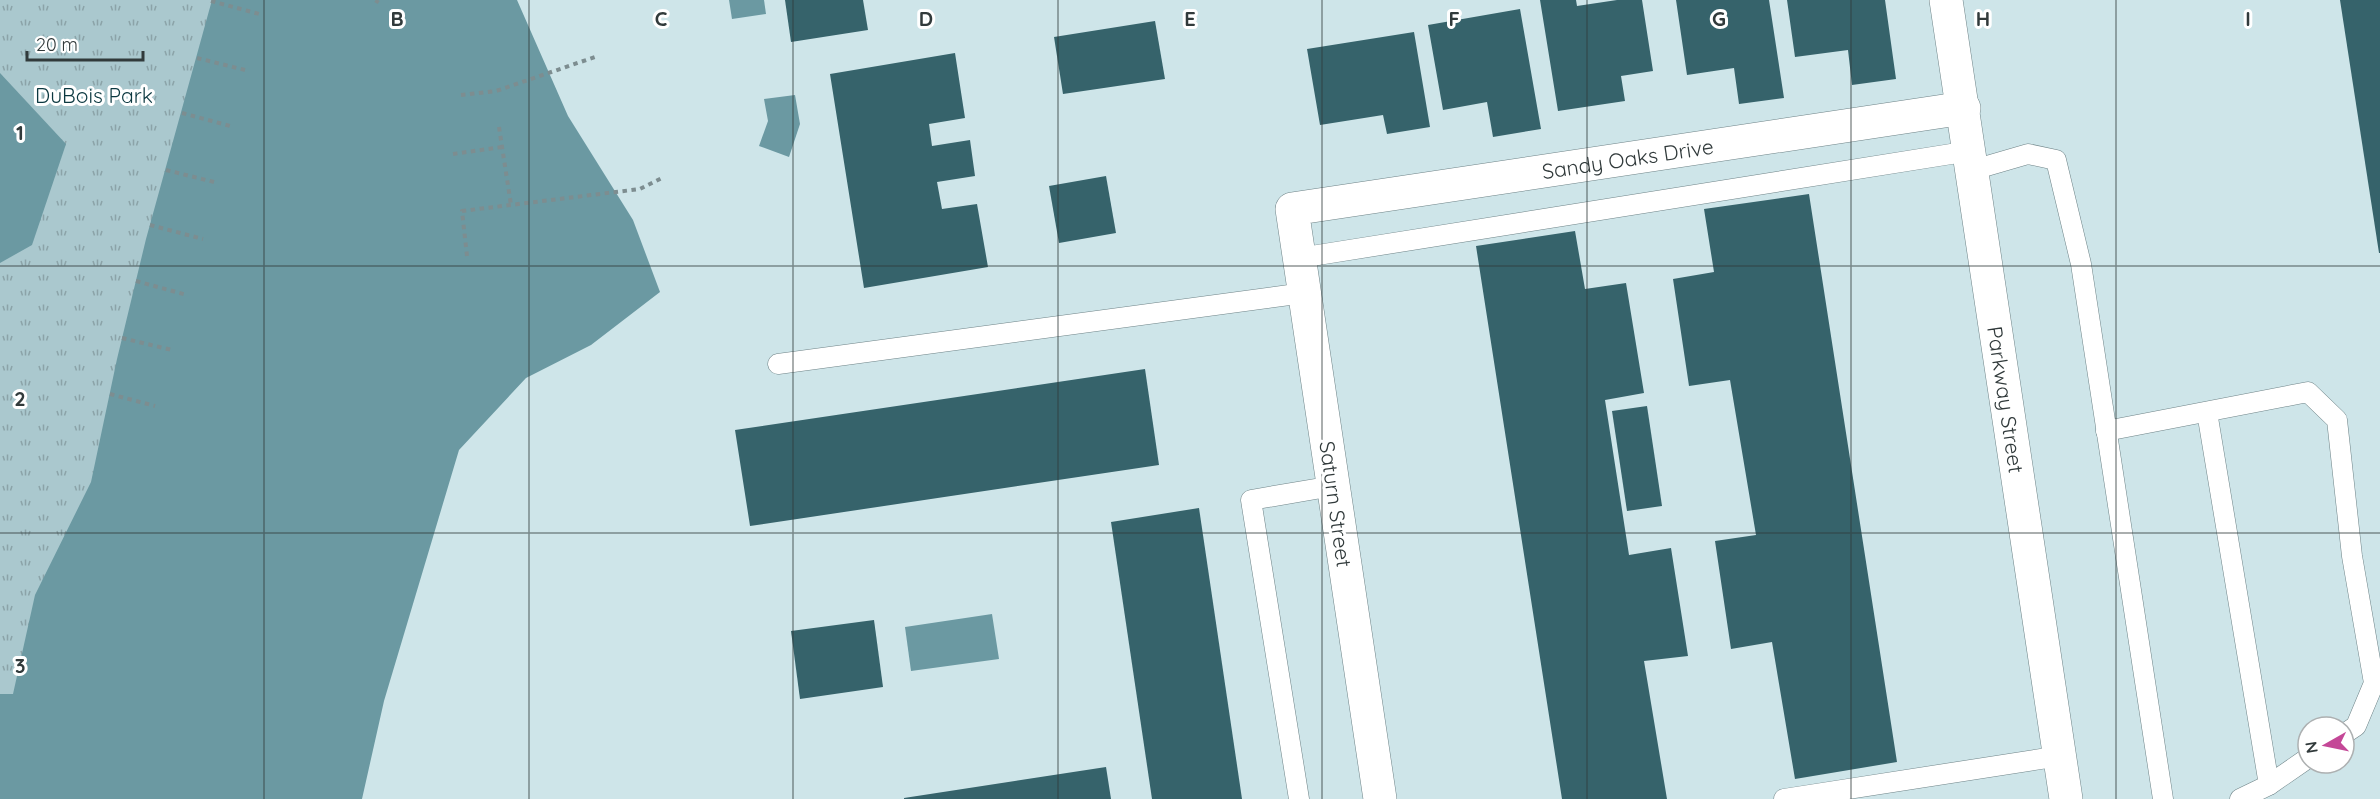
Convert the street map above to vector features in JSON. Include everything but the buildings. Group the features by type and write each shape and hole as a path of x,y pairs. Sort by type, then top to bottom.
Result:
{"street":[{"name":"Parkway Street","path":"1946,0 2066,799"},
{"name":"Sandy Oaks Drive","path":"1292,210 1964,108"},
{"name":"Saturn Street","path":"1292,210 1380,799"}],"lane":[{"path":"1299,258 1971,160 2028,154 2056,160 2081,264 2163,799"},
{"path":"778,364 1304,293"},
{"path":"2106,431 2308,392 2337,420 2352,555 2374,683 2356,726"},
{"path":"2207,412 2269,785"},
{"path":"1299,799 1251,500 1333,486"},
{"path":"1784,799 2060,756"},
{"path":"2240,799 2269,785 2296,766"}],"path":[{"path":"211,1 263,15"},
{"path":"461,95 496,91 595,57"},
{"path":"196,58 249,71"},
{"path":"182,113 234,127"},
{"path":"499,127 511,205"},
{"path":"453,154 502,147"},
{"path":"166,170 218,183"},
{"path":"467,256 462,211 640,189 662,178"},
{"path":"150,225 203,239"},
{"path":"136,282 188,295"},
{"path":"122,338 172,350"},
{"path":"110,394 155,406"}],"green space":[{"name":"DuBois Park","path":"0,0 216,0 74,553 15,697 0,697"}],"shaded area":[{"path":"212,0 517,0 568,116 633,220 660,292 591,345 526,378 459,450 384,701 362,799 0,799 0,694 13,694 35,595 91,482 146,239"},
{"path":"729,0 764,0 766,14 732,19"},
{"path":"0,73 66,144 32,245 0,263"},
{"path":"795,95 800,124 789,157 759,146 768,121 764,99"},
{"path":"992,614 999,659 911,671 905,627"}]}
